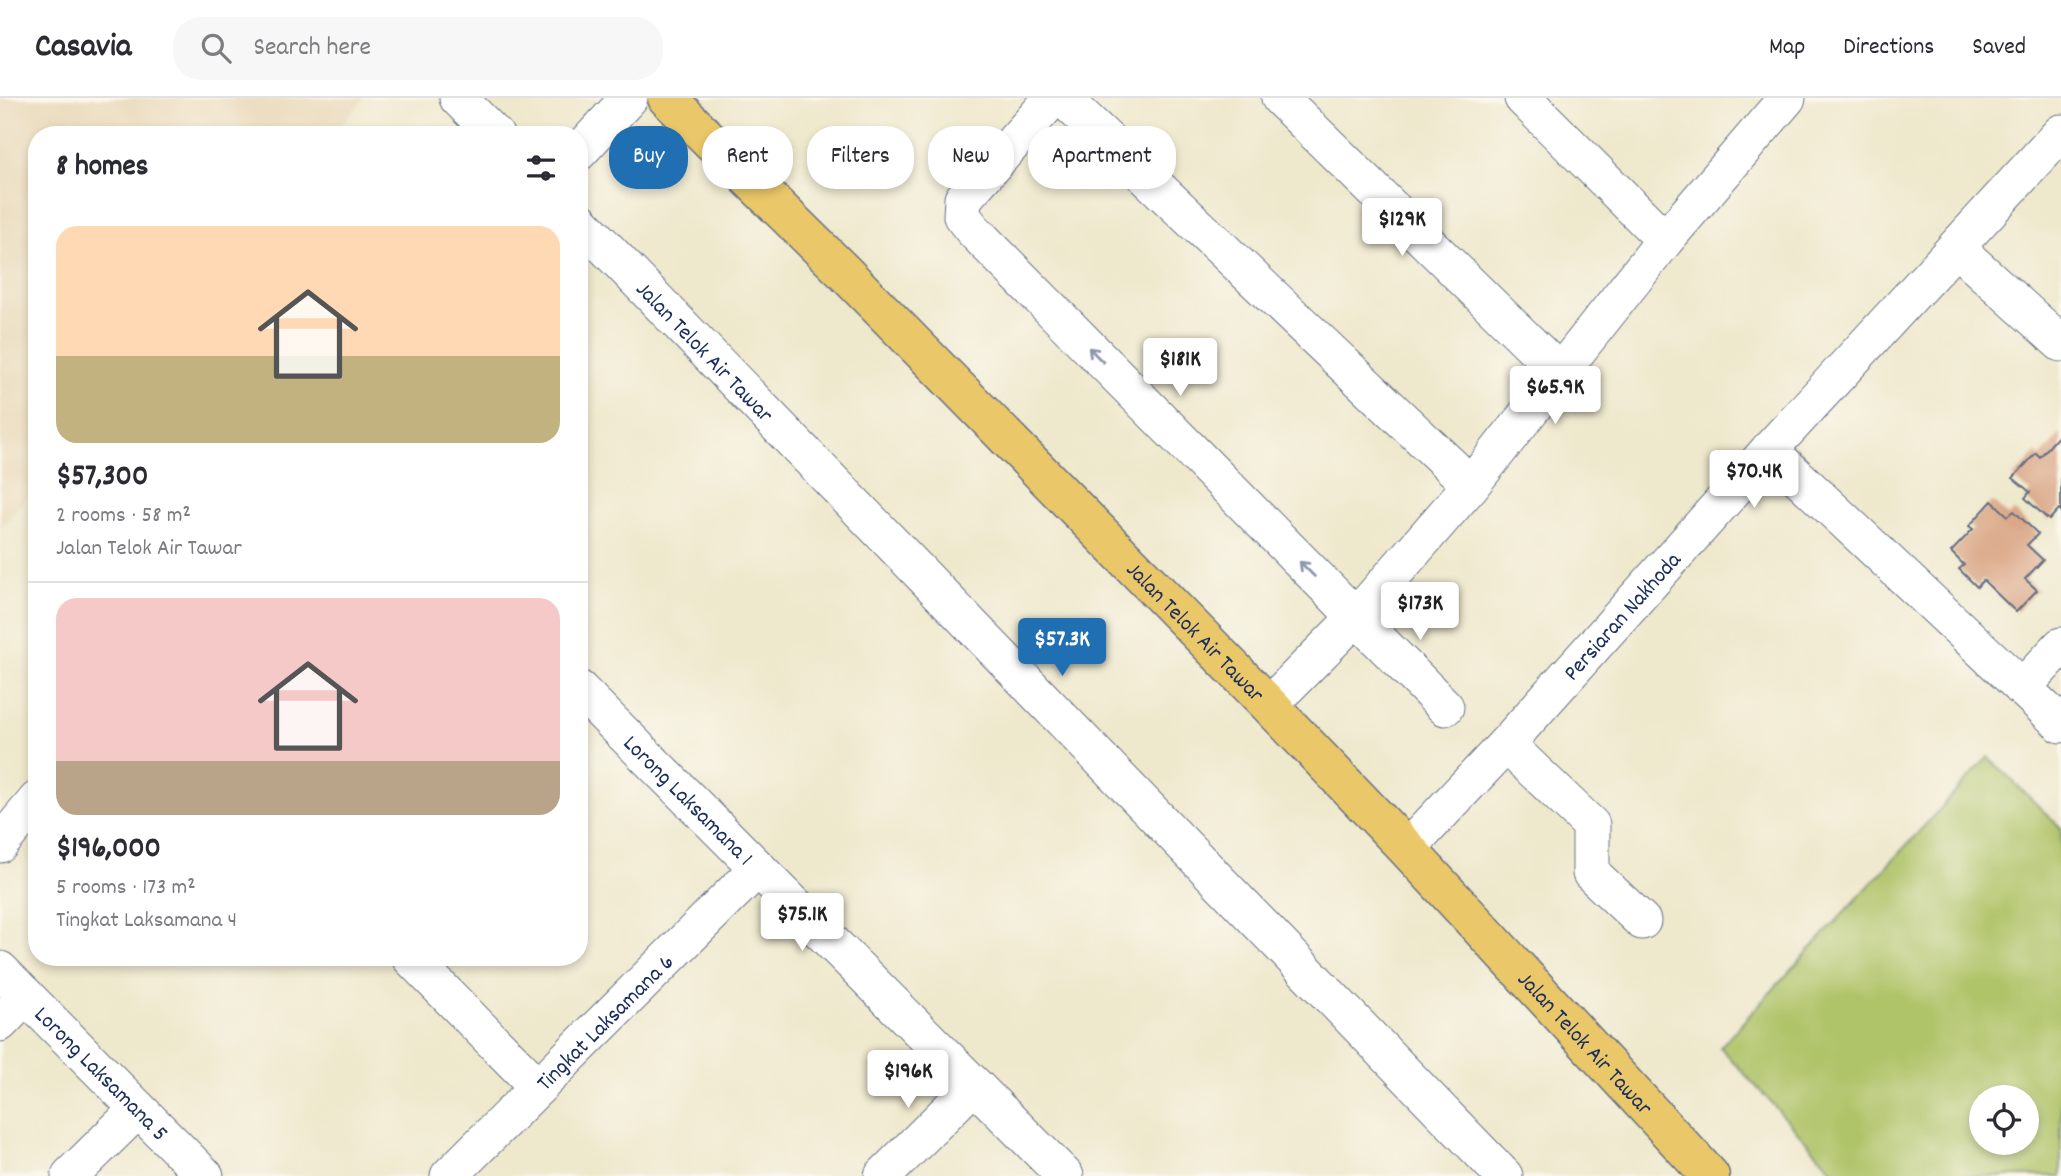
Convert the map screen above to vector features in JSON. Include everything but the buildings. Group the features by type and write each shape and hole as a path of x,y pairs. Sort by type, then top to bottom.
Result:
{"main road":[{"name":"Jalan Telok Air Tawar","path":"667,98 845,274 1269,705 1407,849 1710,1176"}],"street":[{"path":"458,98 486,126"},
{"path":"588,142 629,98"},
{"path":"1053,98 963,199 962,216 1445,707"},
{"path":"1063,98 1471,485"},
{"path":"1269,705 1355,618 1471,485 1665,240 1787,98"},
{"path":"1283,99 1560,373"},
{"path":"1528,100 1665,240"},
{"name":"Persiaran Nakhoda","path":"1407,849 1506,744 1769,450 2061,133"},
{"name":"Jalan Telok Air Tawar","path":"588,229 1504,1176"},
{"path":"1956,248 2061,343"},
{"path":"1769,450 2061,724"},
{"path":"2022,688 2061,646"},
{"name":"Lorong Laksamana 1","path":"588,698 1065,1176"},
{"path":"1506,744 1591,825 1591,873 1642,921"},
{"path":"0,844 28,811"},
{"name":"Tingkat Laksamana 6","path":"449,1176 758,868"},
{"path":"419,966 538,1087"},
{"name":"Lorong Laksamana 5","path":"0,970 205,1176"},
{"path":"0,1023 26,996"},
{"path":"883,1176 974,1085"},
{"path":"70,1176 138,1109"}],"shaded area":[{"path":"0,98 364,98 341,126 28,126 28,496 0,529"}],"green space":[{"path":"1988,757 2061,828 2061,1176 1838,1176 1720,1047"}]}
